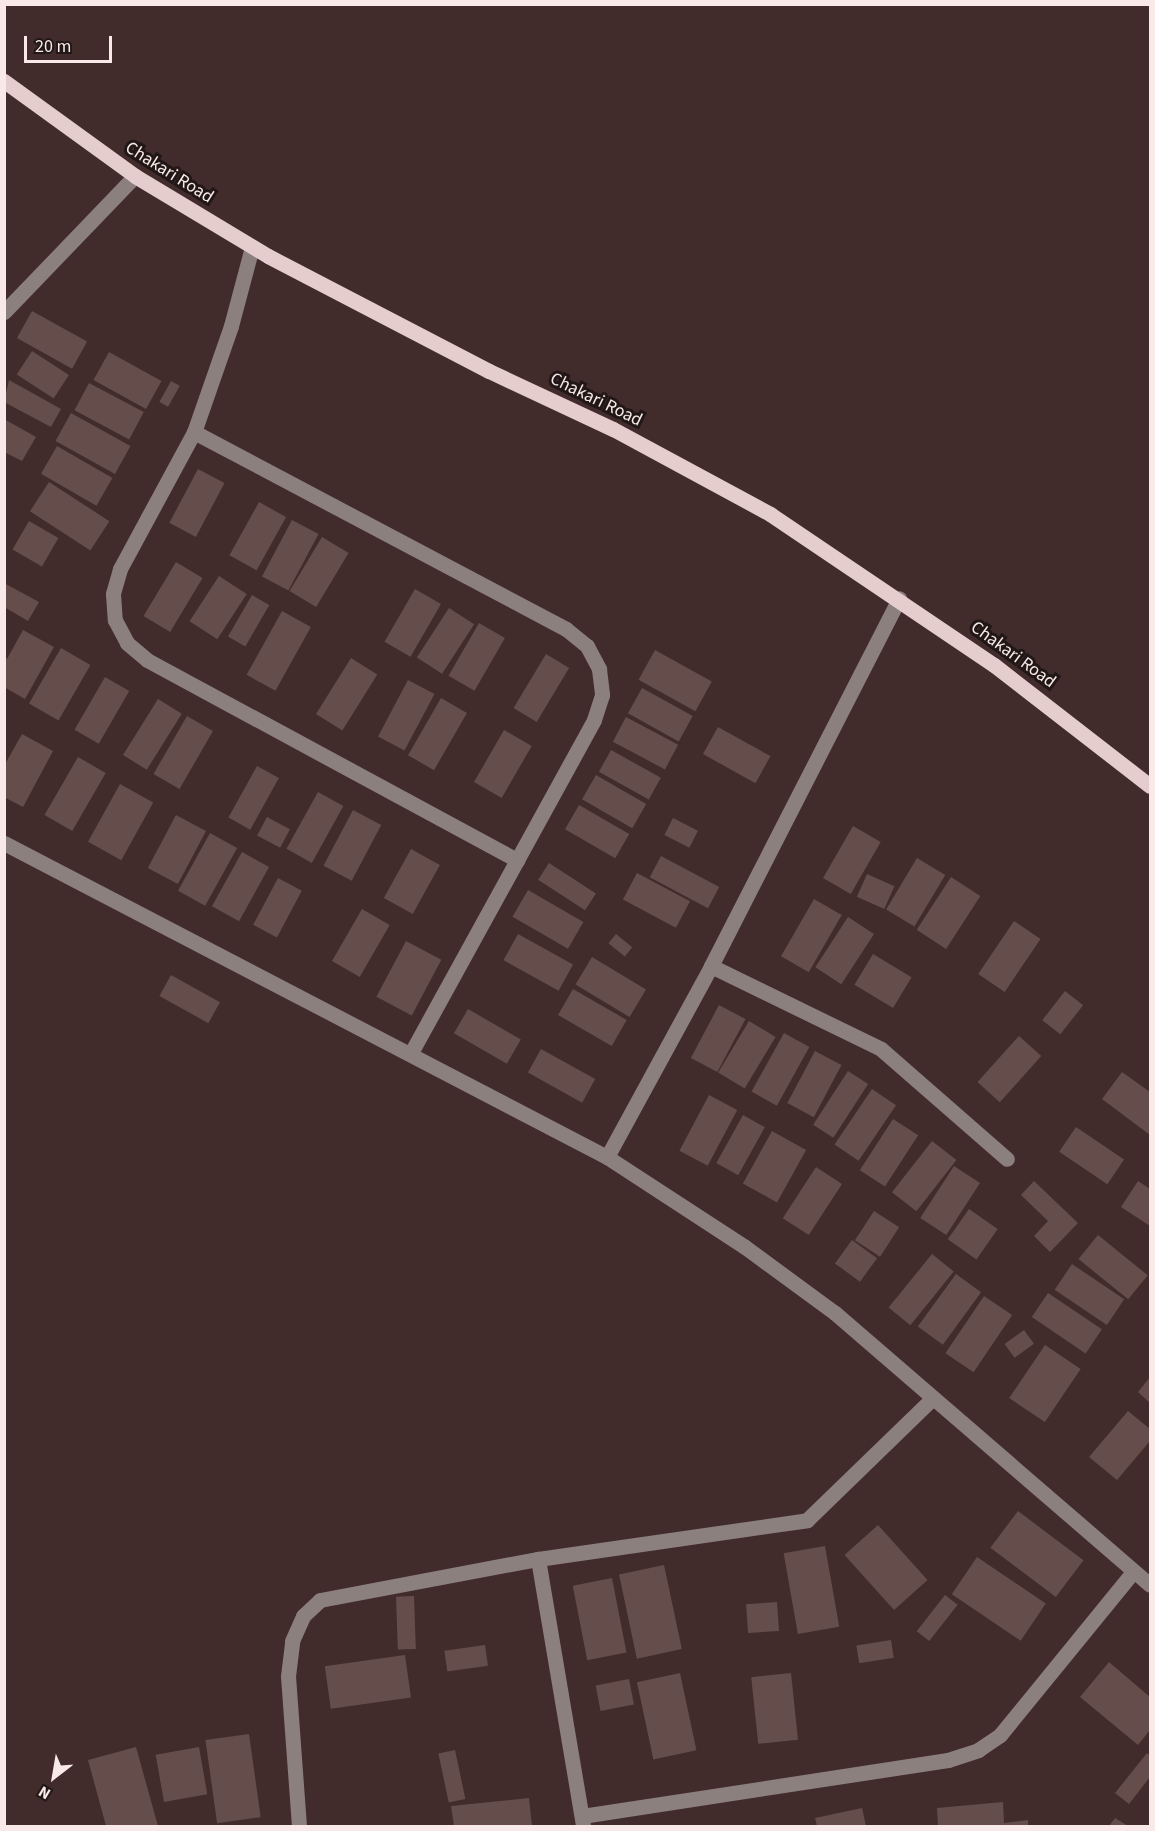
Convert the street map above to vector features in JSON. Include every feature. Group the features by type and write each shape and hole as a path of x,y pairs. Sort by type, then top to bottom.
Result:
{"main road":[{"name":"Chakari Road","path":"4,81 135,176 252,247 489,371 614,429 770,514 899,598 1041,700 1150,786"}],"street":[{"path":"4,312 135,176"},
{"path":"252,247 231,326 194,432 120,569 113,594 114,612 127,643 147,660 517,860"},
{"path":"194,432 566,629 586,646 599,669 602,694 594,720 411,1053"},
{"path":"607,1157 711,966 899,598"},
{"path":"4,843 607,1157 745,1247 835,1313 1150,1585"},
{"path":"711,966 881,1049 1007,1159"},
{"path":"299,1827 288,1676 292,1641 303,1616 320,1600 339,1594 538,1558 807,1520 933,1398"},
{"path":"538,1558 582,1821 948,1760 978,1750 1000,1735 1133,1572"}],"building":[{"path":"32,311 87,342 72,369 17,338"},
{"path":"32,351 69,375 54,398 17,374"},
{"path":"109,352 161,381 146,409 93,380"},
{"path":"9,380 61,409 51,427 4,402"},
{"path":"171,381 180,386 168,407 159,402"},
{"path":"89,383 144,412 129,439 74,410"},
{"path":"71,413 130,446 115,474 55,441"},
{"path":"4,419 36,437 22,461 4,452"},
{"path":"57,446 112,478 96,506 41,474"},
{"path":"198,469 224,483 196,537 169,523"},
{"path":"49,482 109,521 90,551 30,511"},
{"path":"259,502 286,517 257,570 229,555"},
{"path":"292,520 318,534 288,591 262,577"},
{"path":"29,521 58,538 42,567 12,550"},
{"path":"322,537 349,553 316,607 290,591"},
{"path":"176,562 203,578 170,632 144,616"},
{"path":"219,576 247,594 217,639 190,621"},
{"path":"4,583 39,602 28,621 4,607"},
{"path":"415,589 441,604 410,657 384,642"},
{"path":"252,595 269,605 245,647 228,637"},
{"path":"449,608 474,624 442,674 417,657"},
{"path":"282,611 311,627 275,691 247,675"},
{"path":"479,623 505,638 474,691 448,676"},
{"path":"23,630 54,647 25,699 4,687 4,654 7,659"},
{"path":"61,648 90,665 58,720 29,703"},
{"path":"655,650 712,682 695,711 639,680"},
{"path":"546,654 569,668 537,722 514,708"},
{"path":"351,658 377,674 342,730 316,714"},
{"path":"105,677 129,691 99,744 74,730"},
{"path":"408,680 434,694 404,751 378,737"},
{"path":"642,688 693,716 679,741 628,713"},
{"path":"441,698 467,713 434,770 408,755"},
{"path":"158,699 182,714 147,770 123,755"},
{"path":"187,716 213,731 179,789 153,774"},
{"path":"626,717 678,745 665,769 613,742"},
{"path":"718,727 770,756 755,783 703,754"},
{"path":"504,730 532,746 502,798 474,782"},
{"path":"22,734 53,751 23,807 4,797 4,766"},
{"path":"611,750 661,778 649,799 599,772"},
{"path":"78,757 106,773 72,831 44,815"},
{"path":"257,766 279,778 250,830 228,818"},
{"path":"596,775 646,804 632,828 582,799"},
{"path":"120,784 153,802 121,860 88,842"},
{"path":"318,792 343,806 312,863 286,849"},
{"path":"579,805 629,834 615,858 565,829"},
{"path":"353,810 381,825 352,881 323,866"},
{"path":"176,815 206,831 178,884 148,868"},
{"path":"267,817 290,829 280,848 257,836"},
{"path":"673,818 698,831 689,848 664,835"},
{"path":"853,826 881,842 851,894 823,878"},
{"path":"210,833 237,848 205,906 178,891"},
{"path":"411,849 440,865 413,914 384,898"},
{"path":"242,852 269,867 239,921 212,906"},
{"path":"661,856 719,887 708,908 650,877"},
{"path":"917,858 945,875 914,926 886,909"},
{"path":"549,863 596,893 585,910 538,880"},
{"path":"637,873 690,901 676,928 623,899"},
{"path":"867,874 894,886 884,909 857,897"},
{"path":"951,877 980,896 946,949 917,930"},
{"path":"278,878 302,891 277,937 253,925"},
{"path":"528,890 583,922 568,949 512,917"},
{"path":"814,899 842,915 809,972 781,956"},
{"path":"362,909 390,925 360,977 332,961"},
{"path":"848,917 874,934 841,984 815,967"},
{"path":"1014,921 1041,939 1005,992 978,974"},
{"path":"518,934 573,965 559,991 503,960"},
{"path":"616,934 632,947 625,957 608,943"},
{"path":"406,941 441,960 412,1015 376,997"},
{"path":"873,954 912,977 893,1008 854,985"},
{"path":"592,957 646,989 630,1017 576,984"},
{"path":"171,975 220,1002 208,1023 159,996"},
{"path":"573,989 627,1020 612,1046 558,1015"},
{"path":"1065,991 1083,1005 1060,1034 1042,1020"},
{"path":"719,1005 745,1019 717,1072 691,1058"},
{"path":"468,1009 521,1040 507,1064 454,1033"},
{"path":"749,1021 776,1037 745,1088 718,1072"},
{"path":"784,1033 809,1047 777,1106 752,1092"},
{"path":"1019,1036 1041,1056 1000,1102 978,1082"},
{"path":"541,1049 595,1079 582,1103 528,1073"},
{"path":"815,1051 841,1065 814,1117 787,1103"},
{"path":"848,1071 868,1084 833,1138 813,1125"},
{"path":"1122,1072 1150,1092 1150,1135 1102,1099"},
{"path":"872,1089 896,1105 859,1161 835,1145"},
{"path":"709,1095 737,1110 708,1166 679,1151"},
{"path":"743,1115 765,1127 738,1175 716,1163"},
{"path":"893,1119 918,1135 885,1186 860,1170"},
{"path":"1076,1127 1124,1159 1107,1184 1059,1152"},
{"path":"772,1131 806,1150 777,1202 743,1183"},
{"path":"932,1141 956,1160 916,1211 892,1192"},
{"path":"954,1166 980,1183 946,1235 920,1218"},
{"path":"816,1167 842,1184 809,1235 783,1218"},
{"path":"1034,1181 1078,1223 1050,1252 1034,1236 1048,1221 1021,1195"},
{"path":"1138,1181 1150,1189 1150,1226 1121,1207"},
{"path":"969,1209 998,1229 976,1259 948,1239"},
{"path":"874,1211 899,1227 880,1257 855,1240"},
{"path":"1098,1235 1148,1275 1128,1299 1078,1259"},
{"path":"852,1240 877,1258 860,1282 835,1263"},
{"path":"932,1254 954,1272 910,1325 889,1308"},
{"path":"1072,1264 1124,1299 1107,1325 1055,1290"},
{"path":"956,1274 981,1292 943,1345 918,1327"},
{"path":"1048,1293 1102,1329 1086,1353 1032,1317"},
{"path":"984,1296 1012,1315 974,1372 945,1353"},
{"path":"1024,1330 1034,1344 1015,1358 1005,1344"},
{"path":"1045,1345 1081,1369 1045,1422 1009,1398"},
{"path":"1150,1377 1150,1403 1138,1392"},
{"path":"1128,1411 1150,1429 1150,1441 1117,1480 1089,1457"},
{"path":"1018,1511 1083,1560 1056,1597 990,1548"},
{"path":"878,1525 928,1580 894,1610 845,1555"},
{"path":"825,1546 839,1627 798,1634 784,1553"},
{"path":"977,1557 1046,1603 1021,1641 952,1594"},
{"path":"664,1565 682,1649 637,1659 619,1575"},
{"path":"612,1578 627,1653 587,1660 573,1586"},
{"path":"945,1595 958,1605 929,1641 917,1631"},
{"path":"414,1596 416,1649 398,1650 396,1597"},
{"path":"777,1602 779,1631 748,1633 746,1604"},
{"path":"891,1640 894,1658 859,1663 856,1645"},
{"path":"485,1645 488,1666 447,1672 444,1651"},
{"path":"405,1655 411,1698 331,1709 325,1666"},
{"path":"1109,1662 1150,1697 1150,1730 1138,1745 1080,1697"},
{"path":"680,1673 696,1750 653,1759 637,1682"},
{"path":"791,1673 798,1740 758,1744 751,1677"},
{"path":"629,1679 634,1705 601,1711 596,1685"},
{"path":"249,1734 261,1817 217,1823 205,1740"},
{"path":"136,1747 158,1826 106,1826 88,1760"},
{"path":"199,1747 207,1794 164,1802 156,1755"},
{"path":"455,1750 465,1799 449,1802 438,1754"},
{"path":"1147,1753 1150,1756 1150,1777 1129,1804 1115,1793"},
{"path":"529,1798 532,1826 454,1826 451,1806"},
{"path":"1003,1802 1004,1823 1028,1820 1028,1826 938,1826 937,1808"},
{"path":"862,1808 866,1826 817,1826 815,1818"},
{"path":"1115,1818 1128,1826 1109,1826"}]}
